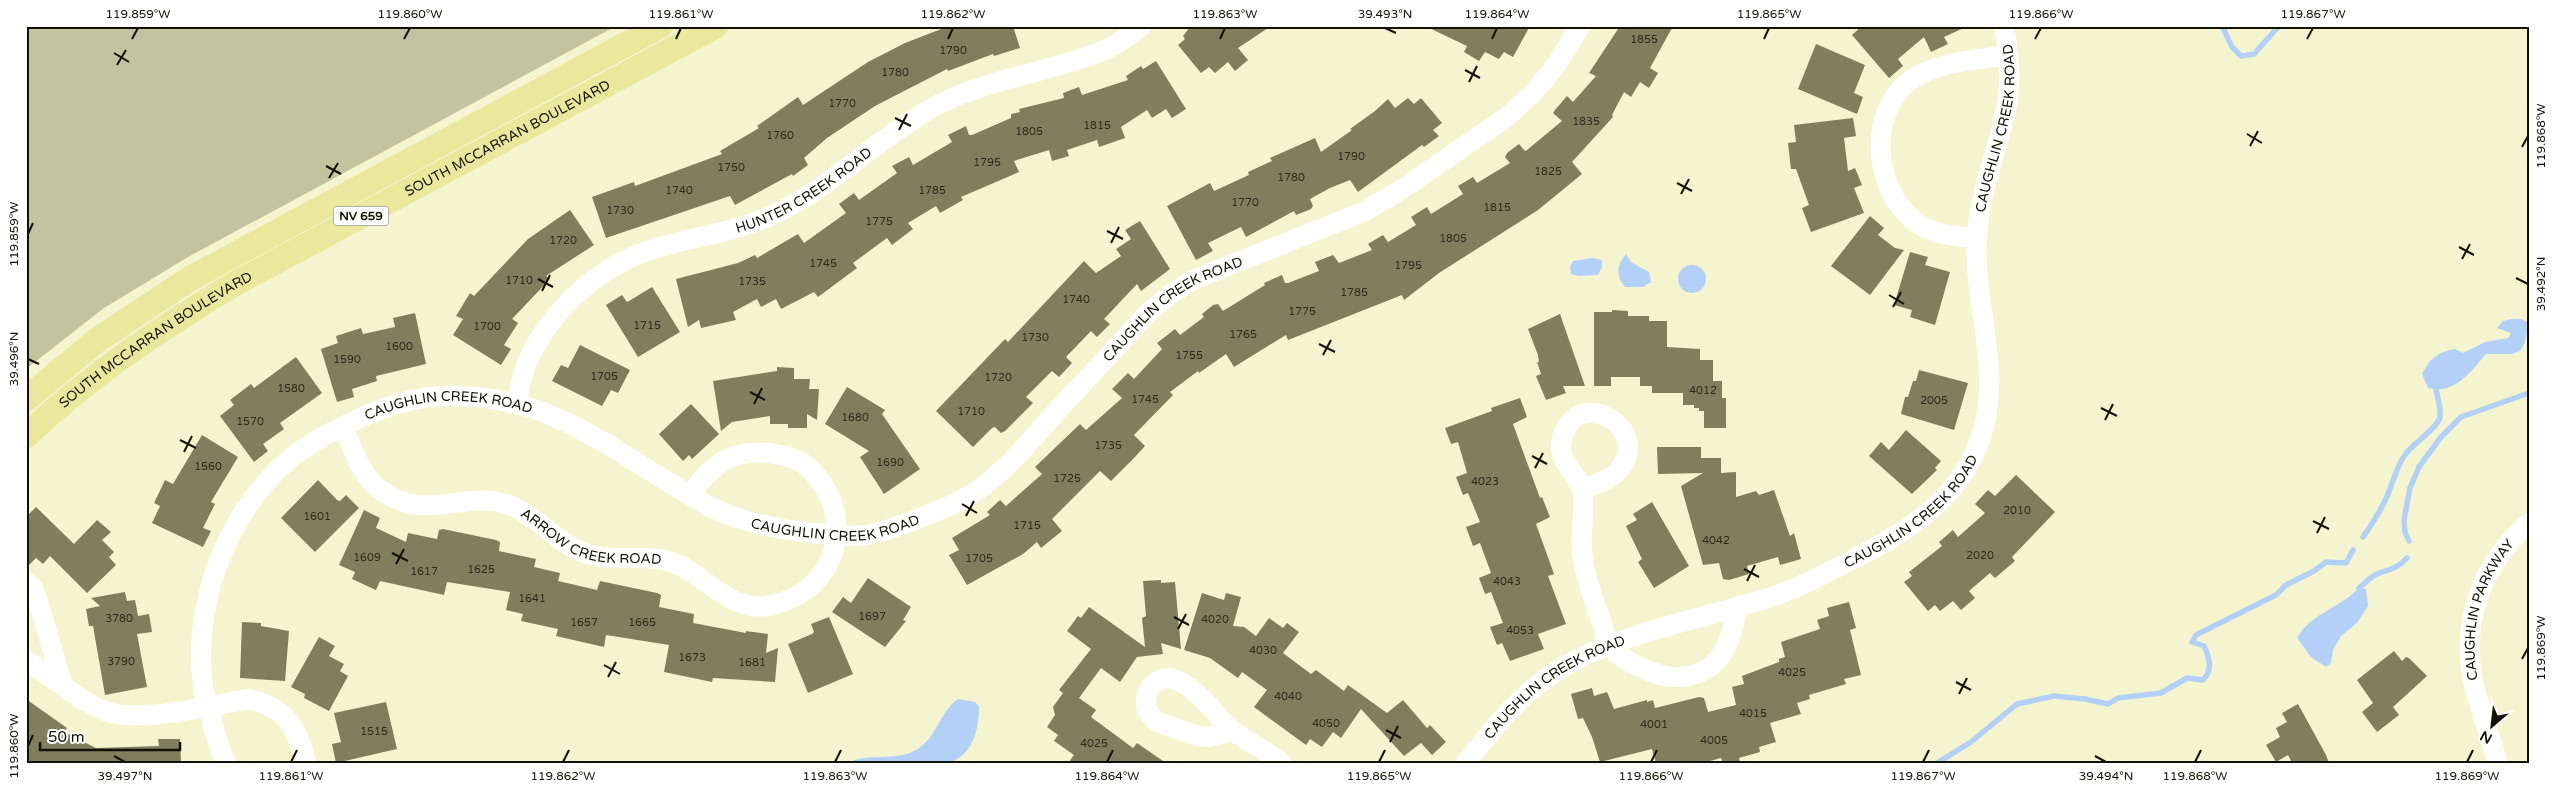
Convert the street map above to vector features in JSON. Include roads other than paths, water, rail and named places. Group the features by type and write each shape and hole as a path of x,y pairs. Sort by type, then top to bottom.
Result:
{"main road":[{"name":"SOUTH MCCARRAN BOULEVARD","path":"26,399 96,340 191,278 660,26"},
{"name":"SOUTH MCCARRAN BOULEVARD","path":"26,436 52,411 117,358 236,283 716,26"}],"street":[{"name":"HUNTER CREEK ROAD","path":"516,403 527,363 539,342 554,319 591,281 646,251 740,228 773,215 806,196 930,109 995,82 1100,52 1142,26"},
{"name":"CAUGHLIN CREEK ROAD","path":"226,763 218,748 204,689 203,623 220,556 239,521 260,489 285,463 343,426 384,406 418,398 456,396 516,403 547,412 576,425 690,496 721,512 753,523 838,537 868,534 901,527 969,496 998,474 1147,314 1169,295 1193,280 1365,211 1396,193 1507,117 1535,91 1557,64 1580,26"},
{"name":"CAUGHLIN CREEK ROAD","path":"1466,763 1522,697 1543,679 1568,664 1609,645 1772,596 1810,581 1879,546 1916,524 1938,505 1959,480 1978,445 1990,398 1990,371 1977,270 1977,238 1980,206 2006,109 2010,79 2009,55 2004,26"},
{"path":"1977,238 1946,235 1928,229 1912,220 1899,205 1886,176 1880,146 1882,127 1887,110 1896,95 1910,81 1927,71 2009,55"},
{"name":"ARROW CREEK ROAD","path":"343,426 366,475 379,489 398,499 413,505 429,506 488,500 507,504 527,514 574,549 587,554 617,560 650,559 678,564 723,594 745,605 765,606 799,596 825,569 838,537"},
{"path":"690,496 703,477 718,464 735,455 753,451 789,456 806,465 816,475 831,496 836,516 838,537"},
{"path":"1582,491 1583,565 1609,645 1631,662 1663,677 1697,674 1708,669 1727,649 1738,606"},
{"name":"CAUGHLIN PARKWAY","path":"2498,763 2474,683 2469,647 2472,612 2485,577 2506,545 2529,522"},
{"path":"26,582 33,588 38,601 63,686"},
{"path":"26,660 84,702 103,711 126,715 147,715 249,699 266,703 279,713 297,733 307,763"},
{"path":"1233,731 1260,755 1282,763"}],"water":[{"path":"1626,254 1631,262 1649,272 1651,282 1643,287 1625,287 1618,270"},
{"path":"1593,258 1602,260 1602,267 1598,275 1579,276 1571,274 1570,267 1573,261"},
{"path":"1692,265 1702,269 1706,279 1702,289 1692,293 1682,289 1678,279 1682,269"},
{"path":"2521,319 2529,323 2525,342 2520,351 2512,354 2486,354 2468,375 2454,385 2446,388 2428,388 2422,374 2435,357 2455,349 2463,353 2485,342 2508,338 2511,333 2497,328 2503,321"},
{"path":"2359,588 2366,589 2368,606 2357,623 2341,636 2333,650 2331,663 2326,667 2311,657 2297,638 2310,622 2343,601"},
{"path":"958,699 975,702 979,706 978,724 973,740 969,748 957,759 948,763 848,763 864,758 900,756 916,750 934,732 952,704"}],"waterway":[{"path":"2222,26 2232,47 2241,56 2254,54 2279,26"},
{"path":"2363,537 2383,505 2405,455 2431,430 2440,417 2436,390"},
{"path":"2409,541 2405,532 2404,520 2410,488 2419,467 2441,437 2461,417 2529,393"},
{"path":"1937,763 1971,742 2017,704 2054,696 2085,699 2108,704 2118,698 2161,693 2187,678 2203,680 2208,672 2209,660 2204,646 2192,642 2196,635 2276,595 2286,585 2314,571 2326,562 2346,563 2353,550"},
{"path":"2359,588 2373,576 2397,566 2407,558"}]}
